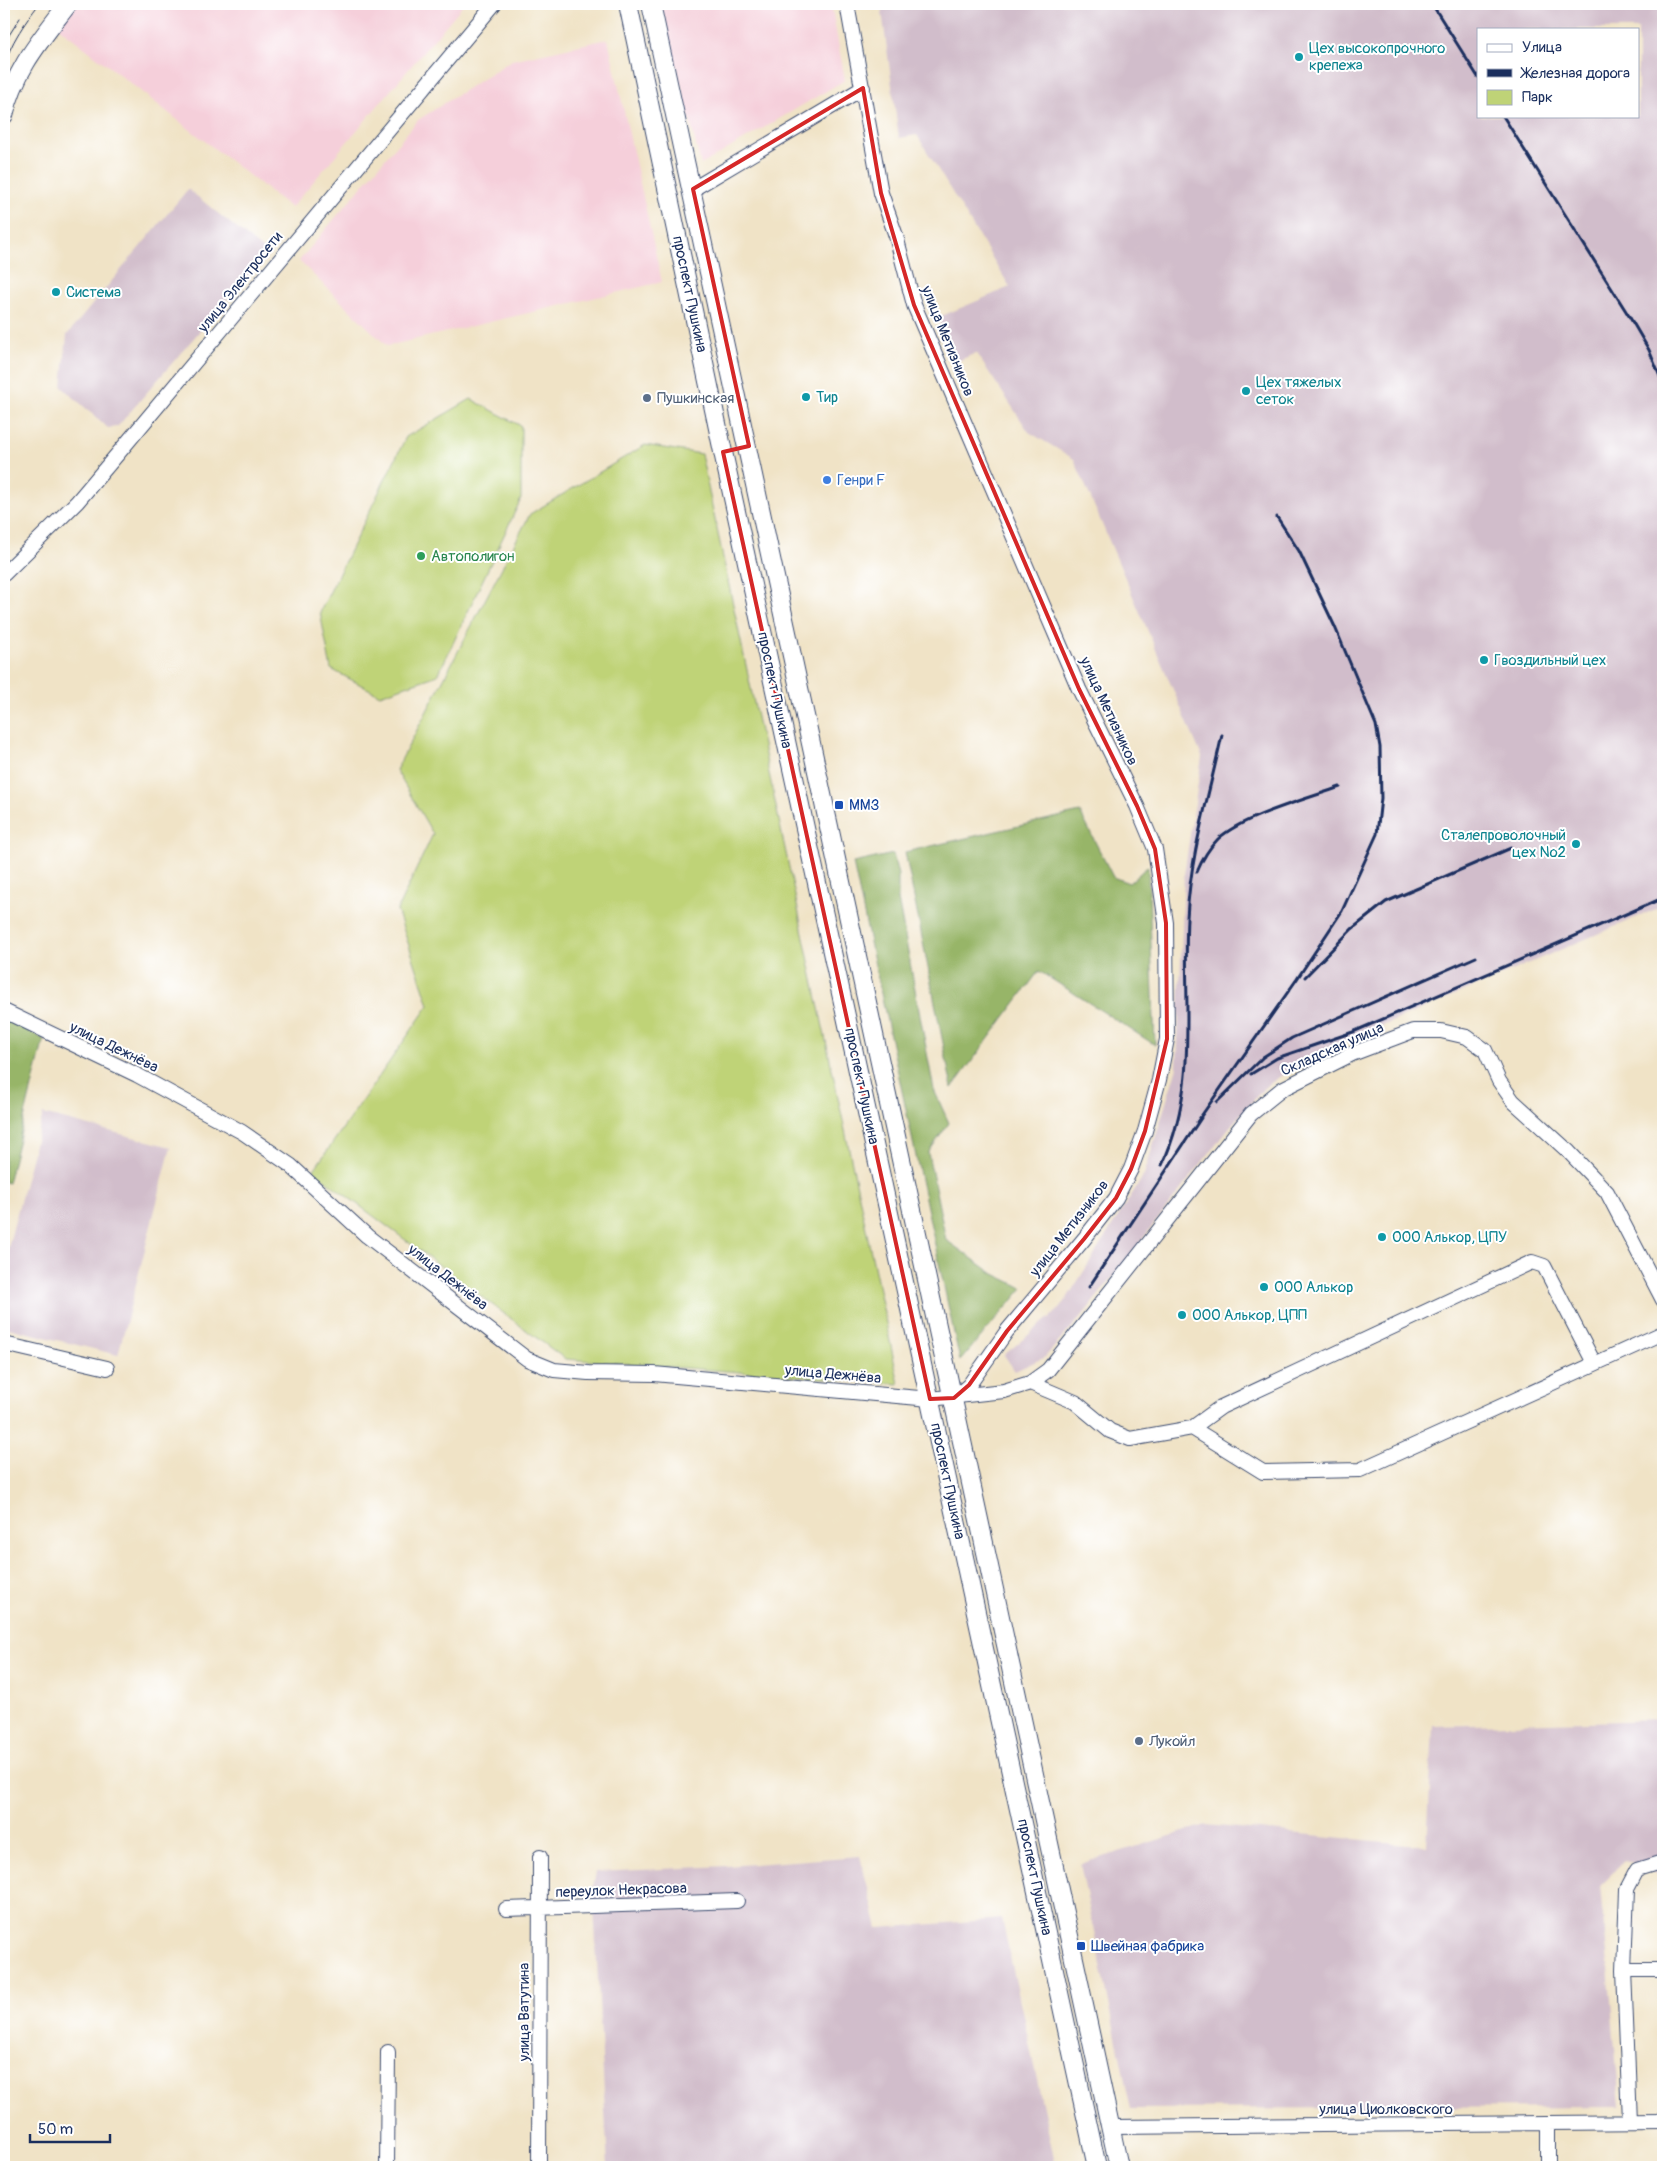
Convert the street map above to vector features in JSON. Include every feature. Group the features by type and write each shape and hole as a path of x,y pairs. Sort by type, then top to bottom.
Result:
{"main road":[{"path":"4,115 21,68 68,4"},
{"name":"проспект Пушкина","path":"628,4 723,452 1097,2167"},
{"name":"проспект Пушкина","path":"651,4 693,189 1119,2167"},
{"path":"723,452 748,446"}],"street":[{"name":"улица Электросети","path":"4,574 77,502 494,4"},
{"name":"улица Метизников","path":"847,4 881,193 896,236 914,305 1079,688 1137,806 1155,849 1166,923 1167,1039 1150,1114 1131,1169 1116,1198 1007,1331 968,1385 954,1398"},
{"path":"693,189 863,88"},
{"name":"улица Дежнёва","path":"4,1012 138,1075 242,1132 290,1165 367,1236 527,1359 554,1370 654,1374 930,1399 954,1398"},
{"name":"Складская улица","path":"954,1398 1004,1391 1030,1383 1048,1370 1251,1114 1282,1088 1352,1054 1413,1031 1441,1030 1467,1037 1485,1050 1499,1081 1513,1101 1569,1152 1607,1192 1663,1300"},
{"path":"1030,1383 1075,1402 1110,1431 1130,1438 1192,1428 1221,1407 1532,1262 1544,1266 1594,1363"},
{"path":"1192,1428 1263,1472 1360,1470 1663,1333"},
{"path":"4,1344 107,1368"},
{"name":"улица Ватутина","path":"539,2167 540,1857"},
{"path":"1630,2122 1624,1970 1627,1889 1631,1878 1637,1870 1663,1862"},
{"name":"переулок Некрасова","path":"506,1909 737,1901"},
{"path":"1624,1970 1663,1970"},
{"path":"387,2167 388,2052"},
{"name":"улица Циолковского","path":"1110,2127 1663,2122"},
{"path":"1548,2124 1548,2167"}],"highlighted area":[{"path":"863,88 881,193 914,305 1079,689 1137,806 1155,849 1166,923 1167,1039 1145,1131 1131,1169 1116,1198 1007,1331 969,1385 954,1398 930,1399 723,452 749,446 693,189"}],"shaded area":[{"path":"77,4 464,4 291,208 58,27"},
{"path":"661,4 831,4 845,80 701,165"},
{"path":"881,4 1663,4 1663,906 1307,1058 1265,1087 1232,1124 1083,1315 1045,1357 1015,1371 1004,1355 1061,1308 1144,1175 1177,1067 1184,875 1202,757 1074,459 1029,432 976,353 958,361 937,318 1010,287 917,135 899,138"},
{"path":"608,39 662,282 387,346 299,261 418,120 512,60"},
{"path":"188,189 267,253 118,426 108,428 62,387 67,335"},
{"path":"43,1114 171,1147 118,1355 4,1327 4,1263"},
{"path":"1663,1720 1663,1875 1625,1861 1601,1884 1620,2107 1131,2109 1080,1864 1206,1825 1427,1846 1433,1726"},
{"path":"860,1856 878,1928 1002,1919 1056,2167 608,2167 593,1888 596,1872 727,1866"}],"green space":[{"name":"Автополигон","path":"471,399 521,426 521,499 438,675 380,695 331,669 320,612 406,437"},
{"path":"645,445 701,454 899,1384 565,1359 313,1171 429,1005 397,910 433,834 396,770 530,514"},
{"path":"1080,812 1113,877 1129,883 1148,866 1155,1045 1039,971 952,1088 905,852"},
{"path":"893,854 898,875 898,899 934,1090 949,1123 928,1153 946,1240 994,1274 1023,1288 960,1361 853,863"},
{"path":"4,1019 44,1039 8,1183 4,1182"}],"tram line":[{"path":"4,67 14,42 39,4"},
{"path":"4,43 20,18"}],"railway":[{"path":"1432,4 1477,75"},
{"path":"1504,118 1629,316 1649,350 1663,384"},
{"path":"1197,1122 1342,911 1377,834 1381,798 1380,747 1376,725 1335,627 1299,551 1277,517"},
{"path":"1162,1165 1174,1135 1181,1105 1185,1074 1187,1043 1187,918 1192,872 1222,735"},
{"path":"1197,872 1212,846 1229,831 1259,816 1340,787"},
{"path":"1305,977 1352,929 1386,902 1511,848"},
{"path":"1251,1074 1277,1058 1353,1032 1663,898"},
{"path":"1217,1102 1263,1057 1292,1038 1476,957"},
{"path":"1089,1287 1201,1118"}],"place":[{"name":"Цех высокопрочного крепежа","path":"1299,57"},
{"name":"Система","path":"56,292"},
{"name":"Цех тяжелых сеток","path":"1246,391"},
{"name":"Тир","path":"806,397"},
{"name":"Пушкинская","path":"647,398"},
{"name":"Генри F","path":"827,480"},
{"name":"Автополигон","path":"421,556"},
{"name":"Гвоздильный цех","path":"1484,660"},
{"name":"ММЗ","path":"839,805"},
{"name":"Сталепроволочный цех №2","path":"1576,844"},
{"name":"ООО Алькор, ЦПУ","path":"1382,1237"},
{"name":"ООО Алькор","path":"1264,1287"},
{"name":"ООО Алькор, ЦПП","path":"1182,1315"},
{"name":"Лукойл","path":"1139,1741"},
{"name":"Швейная фабрика","path":"1081,1946"}]}
